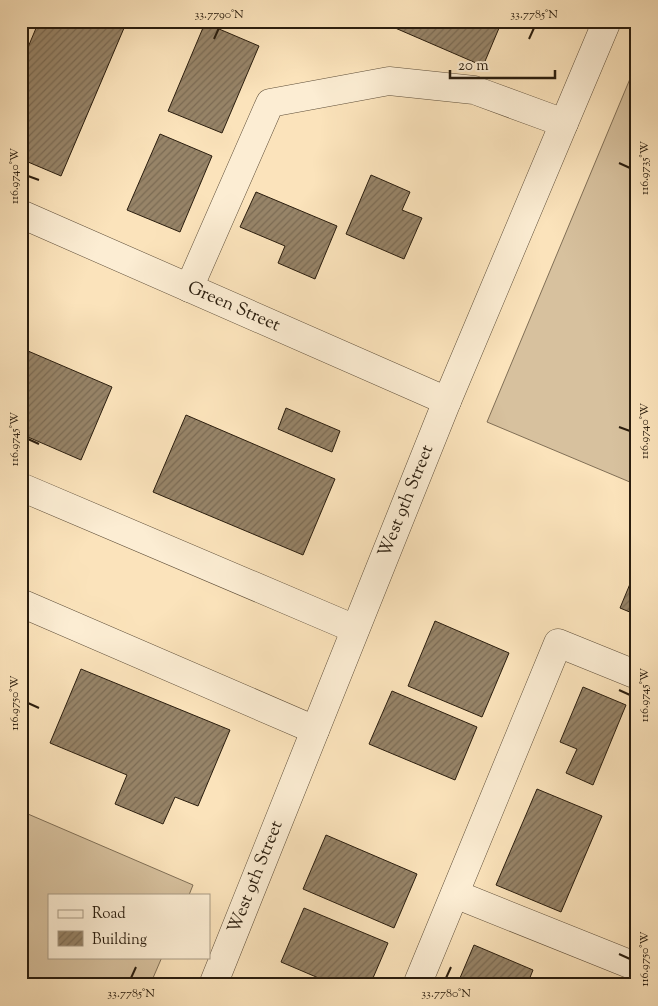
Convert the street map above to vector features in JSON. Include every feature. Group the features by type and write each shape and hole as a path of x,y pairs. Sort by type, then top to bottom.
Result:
{"street":[{"name":"West 9th Street","path":"213,985 447,401 607,21"},
{"path":"189,288 270,103 389,81 474,90 564,123"},
{"name":"Green Street","path":"21,214 447,401"},
{"path":"21,487 355,629"},
{"path":"21,603 315,730"},
{"path":"417,985 558,644 637,675"},
{"path":"455,894 637,968"}],"shaded area":[{"path":"637,62 637,485 487,422"},
{"path":"21,811 193,885 189,894 48,894 48,958 162,958 150,985 21,985"}],"building":[{"path":"39,21 127,21 61,176 21,159 21,64"},
{"path":"379,21 502,21 483,66"},
{"path":"205,23 259,46 222,133 168,111"},
{"path":"160,134 212,156 180,232 127,210"},
{"path":"371,175 410,192 402,210 422,218 404,259 346,234"},
{"path":"256,192 337,226 315,279 278,263 285,246 240,227"},
{"path":"21,348 112,387 81,460 21,434"},
{"path":"286,408 340,431 332,452 278,429"},
{"path":"186,415 335,479 303,555 153,492"},
{"path":"637,567 637,615 620,608"},
{"path":"435,621 509,653 482,717 408,686"},
{"path":"81,669 230,730 198,806 175,797 163,824 115,804 127,775 50,743"},
{"path":"583,687 626,705 593,785 566,773 577,749 560,742"},
{"path":"392,691 477,727 455,780 369,744"},
{"path":"537,789 602,816 561,912 496,885"},
{"path":"326,835 417,874 394,928 303,889"},
{"path":"304,908 388,943 370,985 335,985 281,962"},
{"path":"474,945 533,970 527,985 457,985"},
{"path":"265,980 276,985 263,985"},
{"path":"559,980 571,985 557,985"}]}
